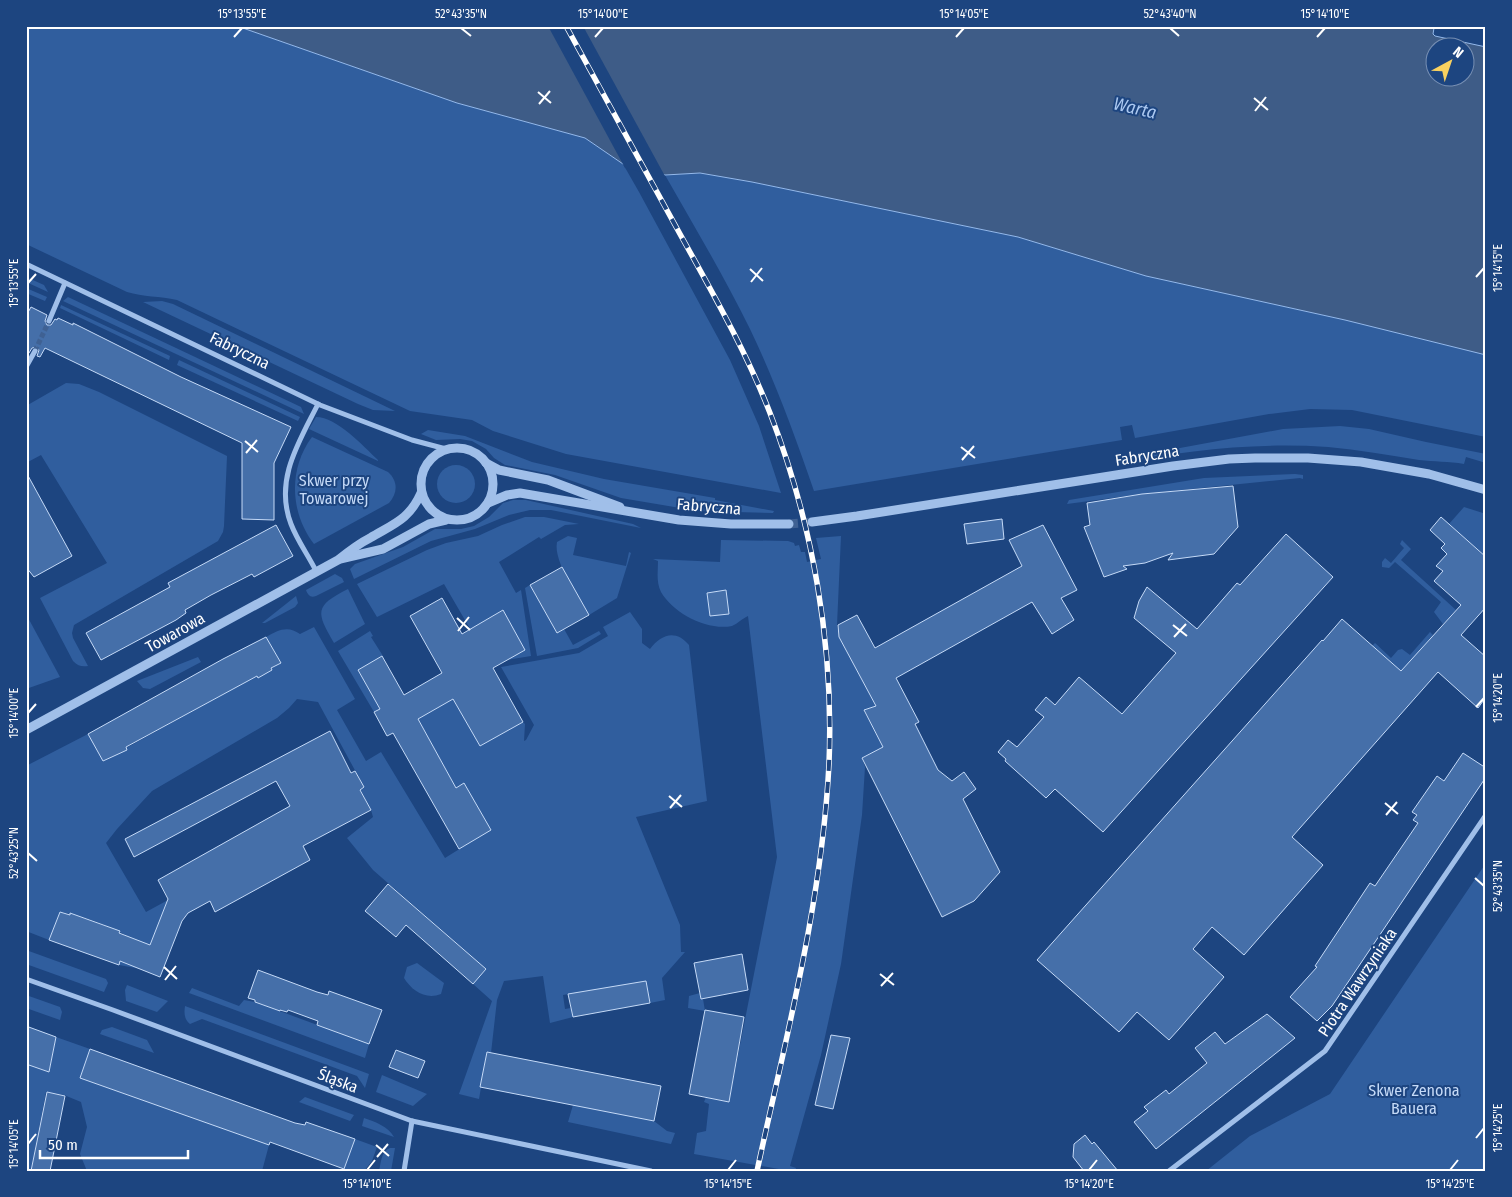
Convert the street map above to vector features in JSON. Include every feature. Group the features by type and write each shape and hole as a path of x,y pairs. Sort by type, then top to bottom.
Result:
{"street":[{"name":"Fabryczna","path":"26,264 318,404 412,440 446,449"},
{"path":"48,321 65,283"},
{"path":"26,368 35,351"},
{"path":"316,571 291,524 285,496 286,478 291,460 318,404"},
{"path":"446,449 466,449 479,455 486,463 492,475 492,494 488,503 478,515 456,521 448,520 431,510 425,502 421,493 420,481 426,464 438,453 446,449"},
{"name":"Fabryczna","path":"812,522 1183,464 1229,459 1299,458 1361,462 1429,474 1486,490"},
{"name":"Fabryczna","path":"486,463 505,472 548,480 600,498 627,510"},
{"name":"Towarowa","path":"26,730 338,560 353,548 407,516 416,505 421,493"},
{"name":"Fabryczna","path":"488,503 507,495 520,493 655,516 703,522 746,525 789,524"},
{"name":"Towarowa","path":"338,560 383,549 429,524 448,520"},
{"name":"Piotra Wawrzyniaka","path":"1169,1171 1325,1050 1486,815"},
{"name":"Śląska","path":"26,979 412,1121 651,1171"},
{"path":"404,1171 412,1121"}],"green space":[{"path":"26,26 237,26 457,103 585,138 623,164 639,192 730,360 759,426 781,493 566,454 493,431 472,420 410,411 177,300 127,292 26,244"},
{"path":"700,173 1018,237 1146,276 1345,320 1486,355 1486,437 1352,410 1310,409 1269,414 1135,438 1132,425 1120,427 1122,440 814,491 784,409 750,329 665,175"},
{"path":"26,277 44,285 48,292 26,282"},
{"path":"26,288 47,297 45,301 26,293"},
{"path":"68,297 301,407 304,414 63,301"},
{"path":"162,301 173,304 395,411 373,410 358,404 143,302"},
{"path":"61,305 170,356 169,360 60,308"},
{"path":"179,360 300,417 298,421 177,365"},
{"path":"66,383 79,384 99,392 227,456 224,526 218,541 74,625 73,638 88,666 78,665 73,661 40,598 107,563 41,455 26,463 26,406"},
{"path":"316,417 324,418 341,427 378,461 309,429"},
{"path":"1340,426 1369,429 1486,454 1486,463 1466,457 1464,464 1419,460 1340,448 1301,446 1222,448 1116,464 1115,460 1283,429"},
{"path":"428,430 465,436 532,462 604,479 715,498 715,500 774,511 773,513 698,511 621,498 555,475 505,465 494,458 486,449 472,441 460,439 436,440 421,434"},
{"name":"Skwer przy Towarowej","path":"312,437 388,472 394,479 396,487 389,503 314,544 300,519 295,491 299,463"},
{"path":"456,465 469,471 475,484 469,497 456,503 443,497 437,484 443,471"},
{"path":"1303,475 1303,479 1142,494 1067,504 1069,500 1204,478"},
{"path":"513,500 526,500 633,524 641,528 551,510 530,510 509,515 475,529 431,541 354,579 350,569 355,564 403,547 435,529 461,529 474,526 489,517 503,503"},
{"path":"1464,507 1486,514 1486,551 1483,554 1449,524"},
{"path":"525,517 544,517 579,524 565,525 541,539 539,537 499,562 516,593 521,590 531,656 507,660 524,649 502,610 483,622 483,651 444,584 377,617 357,584 427,550 446,543 478,536"},
{"path":"568,536 577,538 573,555 626,566 629,552 631,553 617,598 589,615 568,579 559,559 557,542"},
{"path":"841,536 837,625 839,637 876,706 864,711 883,747 862,758 865,767 862,815 841,964 821,1055 790,1166 796,1168 795,1171 790,1171 694,1154 697,1133 706,1131 709,1104 704,1102 706,1097 729,1101 777,857 748,616 732,626 722,627 702,623 682,613 666,600 661,592 658,580 658,561 653,559 720,562 721,540 788,541 794,543 795,546 799,545 801,552 805,552 807,562 821,559 816,538"},
{"path":"1402,540 1411,549 1401,560 1456,610 1443,624 1434,612 1441,602 1395,562 1389,568 1382,567 1382,562 1385,558 1391,563 1404,548 1400,544"},
{"path":"335,574 342,578 344,582 316,596 308,595 306,590"},
{"path":"530,585 557,633 564,629 573,645 599,631 601,634 578,648 537,656 525,588"},
{"path":"348,589 365,624 334,643 324,624 322,611 324,605 329,600"},
{"path":"296,596 298,603 295,607 262,623"},
{"path":"630,612 642,629 642,643 650,649 659,640 669,635 679,637 689,645 707,801 636,817 680,925 681,952 685,952 662,978 665,1000 650,1003 646,981 563,995 565,1009 571,1008 573,1017 550,1023 543,976 504,981 497,1000 491,1053 487,1053 479,1099 459,1094 492,1001 473,984 486,969 373,870 347,838 373,817 361,791 356,792 364,787 318,702 297,699 277,718 152,791 106,843 146,912 168,900 141,969 119,965 129,937 86,918 60,912 49,940 26,931 26,766 88,734 103,760 127,750 126,748 247,681 272,670 271,668 280,663 266,637 270,634 287,629 300,634 314,627 355,699 337,710 366,761 381,752 445,858 490,830 456,788 418,719 453,699 480,746 523,722 525,724 524,741 526,740 534,725 501,667 579,653 608,636 603,627"},
{"path":"26,614 60,677 26,689"},
{"path":"370,631 373,636 371,637 383,656 358,670 380,709 374,712 338,651"},
{"path":"1430,632 1433,635 1402,672 1372,646 1375,643 1391,658 1398,650 1402,649 1410,655"},
{"path":"198,657 201,662 150,689 143,688 137,681"},
{"name":"Skwer Zenona Bauera","path":"1486,863 1486,1171 1206,1171 1250,1136 1330,1094"},
{"path":"26,950 106,979 108,983 104,992 26,964"},
{"path":"417,963 444,983 441,994 435,996 425,995 407,983 404,978 407,967"},
{"path":"127,985 168,1001 157,1012 126,1001 125,990"},
{"path":"192,988 239,1006 244,1000 255,1002 369,1044 365,1058 189,993"},
{"path":"700,993 705,1011 688,1008 689,996"},
{"path":"26,995 60,1007 62,1012 60,1020 26,1008"},
{"path":"185,1006 369,1074 365,1088 357,1076 202,1019 190,1024 185,1016"},
{"path":"112,1027 147,1040 154,1053 100,1034 102,1030"},
{"path":"56,1037 90,1049 80,1078 269,1145 262,1171 87,1171 80,1154 87,1127 81,1102 64,1095 46,1092 31,1171 26,1171 26,1064 49,1072"},
{"path":"382,1075 427,1094 413,1106 376,1092"},
{"path":"305,1097 354,1115 350,1121 299,1102"},
{"path":"573,1105 654,1121 667,1131 675,1133 671,1144 568,1122"},
{"path":"364,1118 385,1127 394,1137 362,1126"},
{"path":"355,1139 377,1147 372,1161 364,1171 344,1169"},
{"path":"390,1148 395,1148 391,1171 379,1171 383,1154"}],"water":[{"name":"Warta","path":"237,26 1424,26 1434,28 1433,34 1435,36 1444,38 1424,38 1424,88 1474,88 1474,44 1486,47 1486,355 1345,320 1146,276 1018,237 752,182 700,173 665,175 623,164 585,138 457,103"}],"pier":[{"path":"548,26 583,26 666,178 625,168"}],"building":[{"path":"31,307 47,315 45,321 47,325 51,325 58,318 73,325 73,323 181,377 291,427 274,463 274,520 242,519 242,443 45,348 40,357 37,356 39,350 37,347 32,348 29,353 26,352 26,316"},
{"path":"26,472 72,556 34,577 26,567"},
{"path":"1233,486 1238,527 1214,554 1168,560 1173,553 1145,563 1123,566 1127,569 1104,577 1084,527 1090,525 1087,503 1142,494"},
{"path":"1441,517 1486,557 1486,607 1461,635 1486,657 1486,697 1478,708 1438,672 1292,837 1323,865 1244,955 1212,927 1193,949 1224,977 1179,1029 1169,1040 1137,1012 1119,1032 1037,960 1342,619 1401,671 1461,605 1434,581 1443,571 1436,566 1447,554 1441,548 1445,544 1430,530"},
{"path":"1002,519 1004,539 967,544 964,524"},
{"path":"276,525 293,556 254,577 252,574 211,595 185,610 186,613 176,620 101,660 86,633 170,587 168,583"},
{"path":"1043,525 1077,590 1061,598 1074,620 1052,634 1032,602 896,678 919,722 915,724 938,770 952,781 964,772 976,789 963,799 1000,872 974,901 942,917 862,758 883,747 864,710 876,706 839,637 838,625 857,615 875,648 1022,566 1009,540"},
{"path":"1286,534 1333,577 1103,832 1055,789 1046,798 1005,761 1006,759 998,752 1008,740 1017,747 1044,717 1035,710 1046,697 1055,705 1079,677 1122,714 1176,653 1134,618 1139,601 1147,587 1197,629 1237,583 1240,585"},
{"path":"562,567 589,615 557,633 530,585"},
{"path":"726,590 729,614 710,616 707,593"},
{"path":"442,598 462,634 503,610 525,650 493,668 523,722 480,746 453,699 418,719 456,788 464,783 491,830 459,849 393,733 387,736 374,712 380,709 358,670 382,656 404,695 442,673 410,616"},
{"path":"266,637 281,663 271,668 272,670 258,678 257,676 126,747 127,750 103,761 88,734"},
{"path":"330,731 351,773 355,771 364,787 360,790 371,810 303,846 310,860 215,912 210,901 188,913 182,921 160,977 120,961 119,965 49,940 60,912 70,915 70,913 120,931 119,933 150,945 168,899 158,880 290,806 276,781 134,857 125,839"},
{"path":"1463,753 1486,768 1486,777 1332,1006 1317,1021 1290,997 1317,967 1315,966 1370,883 1375,886 1418,823 1413,820 1417,815 1412,812 1437,776 1444,781"},
{"path":"388,884 486,969 473,984 406,925 396,937 365,911"},
{"path":"742,954 748,990 701,999 694,963"},
{"path":"258,970 317,992 328,995 329,991 382,1010 369,1044 317,1025 318,1021 288,1010 287,1012 280,1011 248,998"},
{"path":"646,981 650,1003 573,1017 568,994"},
{"path":"705,1010 744,1017 729,1102 689,1094"},
{"path":"1267,1014 1295,1038 1156,1149 1134,1122 1148,1111 1144,1107 1166,1090 1169,1094 1207,1063 1195,1048 1215,1032 1225,1044"},
{"path":"26,1026 56,1037 49,1072 26,1064"},
{"path":"831,1035 850,1038 833,1109 815,1105"},
{"path":"90,1049 295,1123 305,1125 306,1122 355,1139 344,1169 270,1142 269,1145 80,1078"},
{"path":"396,1050 425,1061 418,1078 389,1067"},
{"path":"487,1052 661,1086 654,1121 480,1087"},
{"path":"47,1092 65,1096 50,1171 31,1171"},
{"path":"1085,1135 1092,1144 1094,1142 1118,1171 1084,1171 1073,1157 1074,1144"}],"tunnel":[{"path":"35,351 49,321"},
{"path":"789,524 812,522"}],"railway":[{"path":"566,26 716,300 761,390 785,455 798,498 818,586 824,630 830,719 825,816 811,918 791,1020 757,1171"}]}
